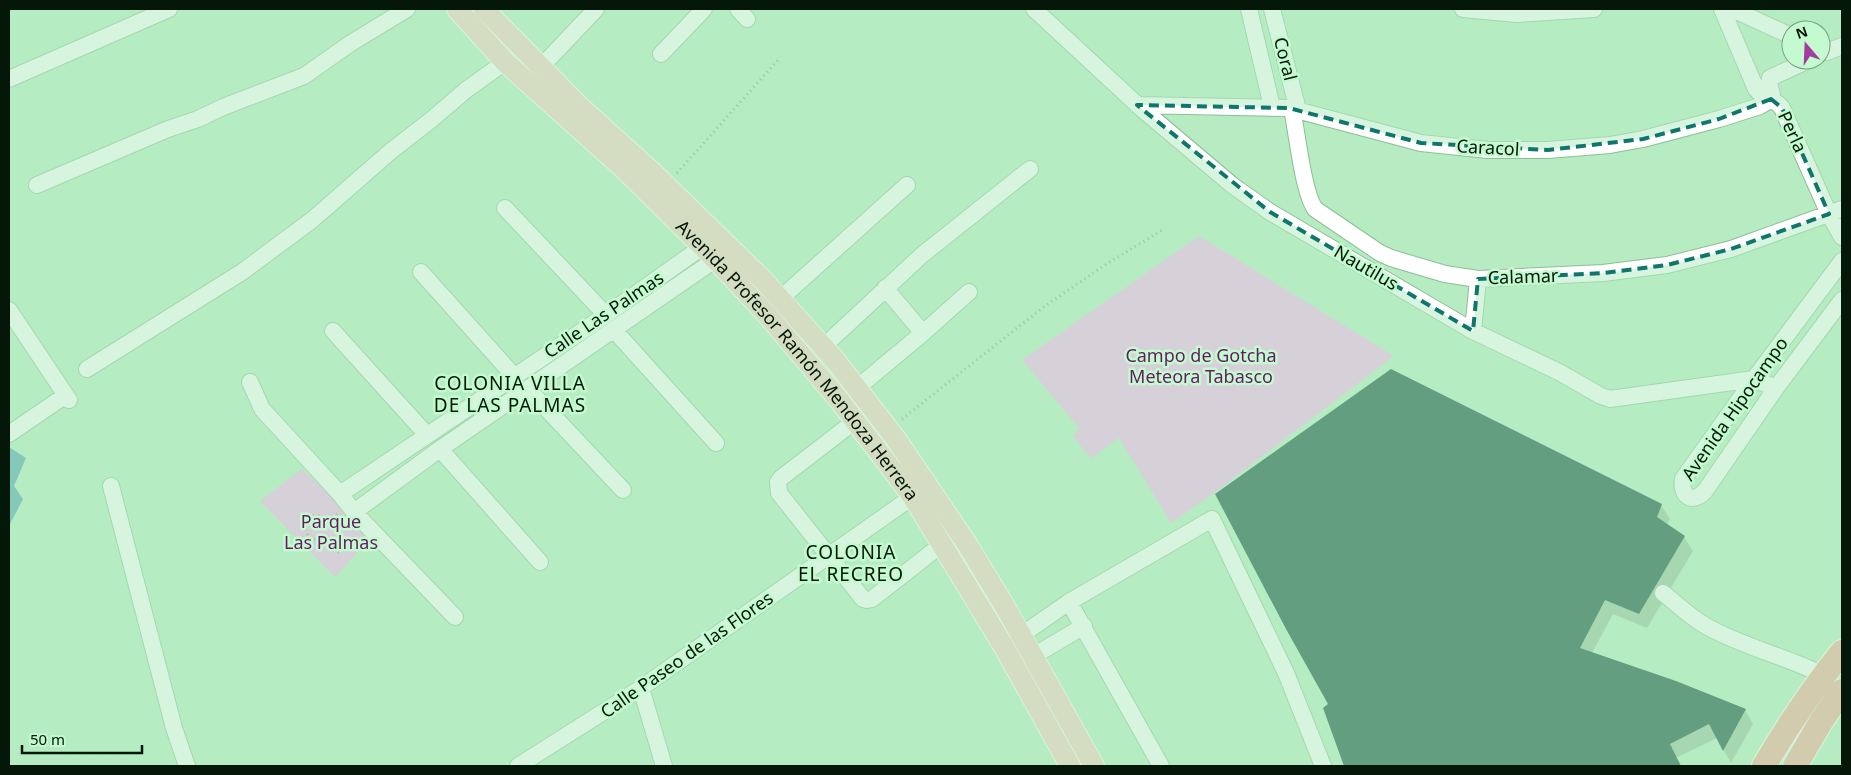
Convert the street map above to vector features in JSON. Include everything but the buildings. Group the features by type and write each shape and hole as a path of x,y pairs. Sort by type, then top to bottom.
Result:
{"highway":[{"path":"1764,766 1786,729 1842,652"},
{"path":"1795,766 1822,720 1842,691"}],"main road":[{"name":"Avenida Profesor Ramón Mendoza Herrera","path":"457,9 505,62 622,167 780,299 857,388 888,429 920,492 941,545 1004,647 1070,766"},
{"name":"Avenida Profesor Ramón Mendoza Herrera","path":"484,9 580,107 666,185 769,317 855,421 967,544 1021,634 1094,766"}],"street":[{"path":"9,79 169,9"},
{"path":"37,185 223,106 304,76 351,43 407,9"},
{"path":"541,67 596,9"},
{"path":"661,54 704,9"},
{"name":"Nautilus","path":"1034,9 1137,105 1232,184 1270,212 1473,331 1559,372 1601,396 1610,399 1754,379"},
{"name":"Coral","path":"1249,9 1272,107"},
{"name":"Coral","path":"1272,9 1295,109"},
{"path":"1463,9 1517,14 1594,9"},
{"name":"Perla","path":"1722,9 1756,89 1761,95 1770,98 1782,108 1836,212 1842,237"},
{"path":"1732,9 1781,31"},
{"path":"87,369 242,272 312,220 390,150 505,62"},
{"path":"1770,98 1772,91 1769,82 1770,78 1787,70"},
{"name":"Caracol","path":"1137,105 1295,109 1421,142 1488,150 1548,150 1644,139 1760,106 1770,98"},
{"name":"Calamar","path":"1295,109 1305,175 1312,202 1316,209 1391,258 1445,274 1478,279 1603,274 1667,265 1731,249 1836,212"},
{"path":"823,347 922,255 1030,169"},
{"path":"780,299 907,184"},
{"path":"506,208 606,315"},
{"name":"Calle Las Palmas","path":"347,508 427,435 581,331 717,248"},
{"name":"Calle Las Palmas","path":"347,508 440,449 614,330 717,248"},
{"name":"Avenida Hipocampo","path":"1842,261 1754,379 1683,479 1683,492 1689,497 1695,499 1705,492 1776,388 1842,300"},
{"path":"421,272 509,380 500,390 502,397 507,399 514,398"},
{"path":"1473,331 1478,279"},
{"path":"885,288 924,333"},
{"path":"857,388 924,333 969,292"},
{"path":"9,310 67,397 9,434"},
{"path":"614,330 716,443"},
{"path":"333,331 427,435"},
{"path":"581,331 580,343 582,346 591,346"},
{"path":"560,345 566,345 571,348 570,360"},
{"path":"1754,379 1776,388"},
{"path":"250,382 262,408 347,508 455,617"},
{"path":"528,389 623,490"},
{"path":"478,400 489,404 489,415"},
{"path":"855,421 778,482 780,493 863,599 872,599 941,545"},
{"path":"440,449 540,562"},
{"path":"111,486 174,728 187,766"},
{"name":"Calle Paseo de las Flores","path":"518,766 641,688 920,492"},
{"path":"1004,647 1069,602 1212,519 1286,673 1323,766"},
{"path":"1663,593 1698,621 1718,632 1824,675"},
{"path":"1069,602 1161,766"},
{"path":"1015,667 1084,626"},
{"path":"641,688 664,766"}],"path":[{"path":"666,185 778,60"},
{"path":"888,429 1045,306 1108,263 1164,229"},
{"path":"331,519 347,508"},
{"path":"347,508 337,520 317,514 306,519 304,525 309,539 324,540 331,550 338,552 352,547 354,541 351,530"}],"highlighted area":[{"path":"1771,99 1782,108 1829,214 1731,249 1667,265 1603,273 1478,279 1473,331 1270,212 1137,105 1289,108 1421,143 1548,150 1643,139 1719,119"}],"green space":[{"name":"Campo de Gotcha Meteora Tabasco","path":"1199,236 1394,356 1213,494 1171,523 1119,438 1091,458 1073,437 1079,428 1022,360"},
{"name":"Parque Las Palmas","path":"302,469 336,500 370,539 335,577 260,501"}],"water":[{"path":"9,447 26,458 14,486 23,499 9,526"}],"district":[{"name":"COLONIA VILLA DE LAS PALMAS","path":"510,394"},
{"name":"COLONIA EL RECREO","path":"851,563"}]}
